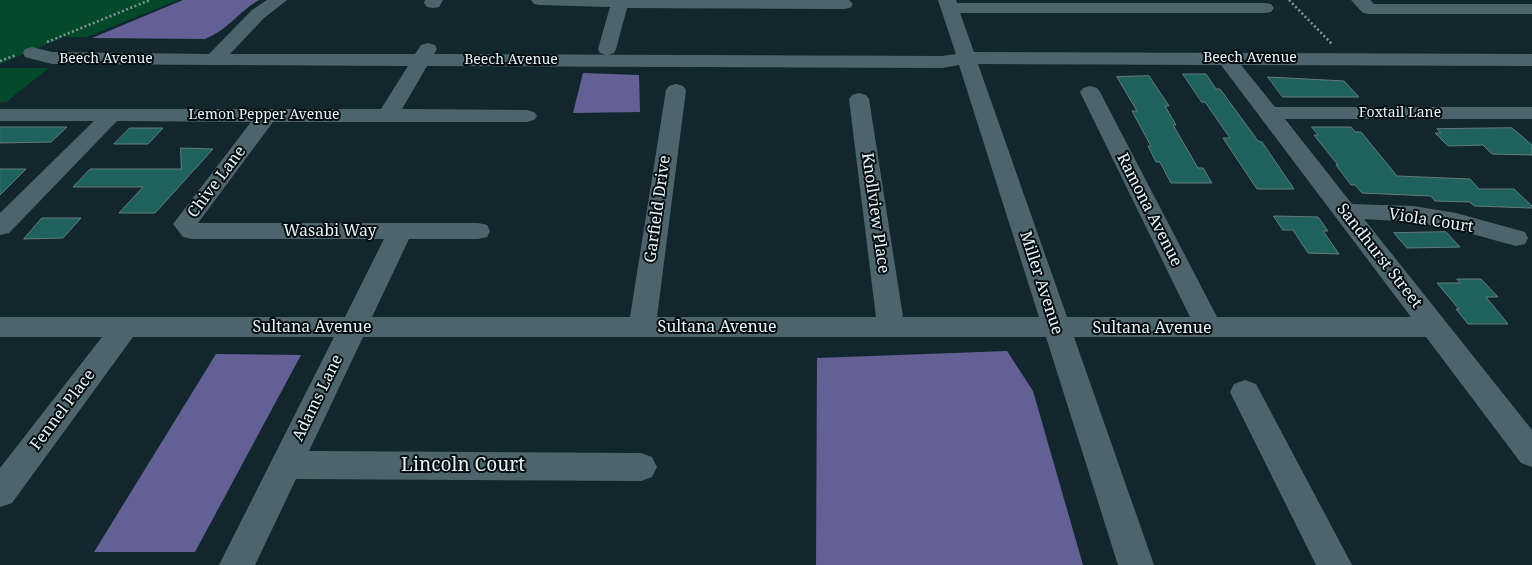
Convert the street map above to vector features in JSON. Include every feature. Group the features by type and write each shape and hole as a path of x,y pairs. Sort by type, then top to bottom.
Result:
{"street":[{"path":"219,53 258,14 278,0"},
{"path":"540,0 620,3 844,4"},
{"path":"606,49 620,3"},
{"path":"948,4 1265,8"},
{"name":"Miller Avenue","path":"948,4 968,58 1136,565"},
{"path":"1364,4 1532,9"},
{"name":"Beech Avenue","path":"219,53 69,47 32,53 52,58 219,53 424,54 942,62 968,58 1532,60"},
{"name":"Beech Avenue","path":"424,54 606,49 935,51 968,58"},
{"path":"388,116 424,54"},
{"name":"Sandhurst Street","path":"1226,58 1532,453"},
{"name":"Garfield Drive","path":"642,327 676,90"},
{"name":"Ramona Avenue","path":"1090,92 1209,328"},
{"name":"Knollview Place","path":"859,99 891,328"},
{"name":"Foxtail Lane","path":"1268,113 1528,116"},
{"name":"Lemon Pepper Avenue","path":"0,115 527,116"},
{"path":"0,228 112,115"},
{"name":"Chive Lane","path":"184,224 267,115"},
{"name":"Viola Court","path":"1344,211 1430,217 1456,221 1516,238"},
{"name":"Wasabi Way","path":"184,224 192,231 478,231"},
{"name":"Adams Lane","path":"237,565 400,232"},
{"name":"Sultana Avenue","path":"0,327 1434,327"},
{"name":"Fennel Place","path":"0,493 125,327"},
{"path":"1245,392 1334,565"},
{"name":"Lincoln Court","path":"285,465 641,467"}],"path":[{"path":"46,42 150,0"},
{"path":"1289,0 1333,45"},
{"path":"0,61 18,54"}],"green space":[{"path":"0,0 178,0 87,37 64,37 0,64"},
{"path":"0,68 49,68 6,102 0,102"}],"shaded area":[{"path":"183,0 259,0 227,26 205,39 92,38"},
{"path":"583,73 639,75 640,112 573,113"},
{"path":"1007,351 1033,391 1083,565 816,565 817,358"},
{"path":"216,354 301,355 195,552 94,552"}],"building":[{"path":"1183,74 1206,74 1216,89 1220,89 1258,141 1262,142 1294,189 1257,189 1223,138 1230,138"},
{"path":"1149,76 1169,106 1165,106 1176,125 1173,125 1198,168 1203,168 1212,183 1171,183 1160,162 1156,162 1148,146 1151,146 1132,111 1137,111 1117,77"},
{"path":"1268,77 1344,81 1359,97 1283,97"},
{"path":"0,127 67,127 51,142 0,143"},
{"path":"1312,127 1351,127 1355,132 1361,132 1397,176 1470,179 1479,189 1514,189 1532,208 1474,206 1470,202 1435,201 1431,196 1362,193 1355,185 1351,185 1314,135 1318,135"},
{"path":"130,128 163,128 148,144 114,144"},
{"path":"1512,128 1532,145 1532,155 1492,154 1483,145 1448,146 1435,133 1441,133 1437,129"},
{"path":"181,148 213,149 155,213 119,213 143,187 73,187 90,169 181,169"},
{"path":"0,169 26,169 0,195"},
{"path":"1274,216 1318,217 1328,231 1323,231 1339,254 1308,253 1293,230 1283,230"},
{"path":"42,218 81,218 63,238 24,239"},
{"path":"1446,232 1460,247 1407,248 1394,233"},
{"path":"1457,279 1481,279 1498,297 1486,297 1508,324 1468,324 1456,309 1459,309 1437,283 1460,283"}]}
